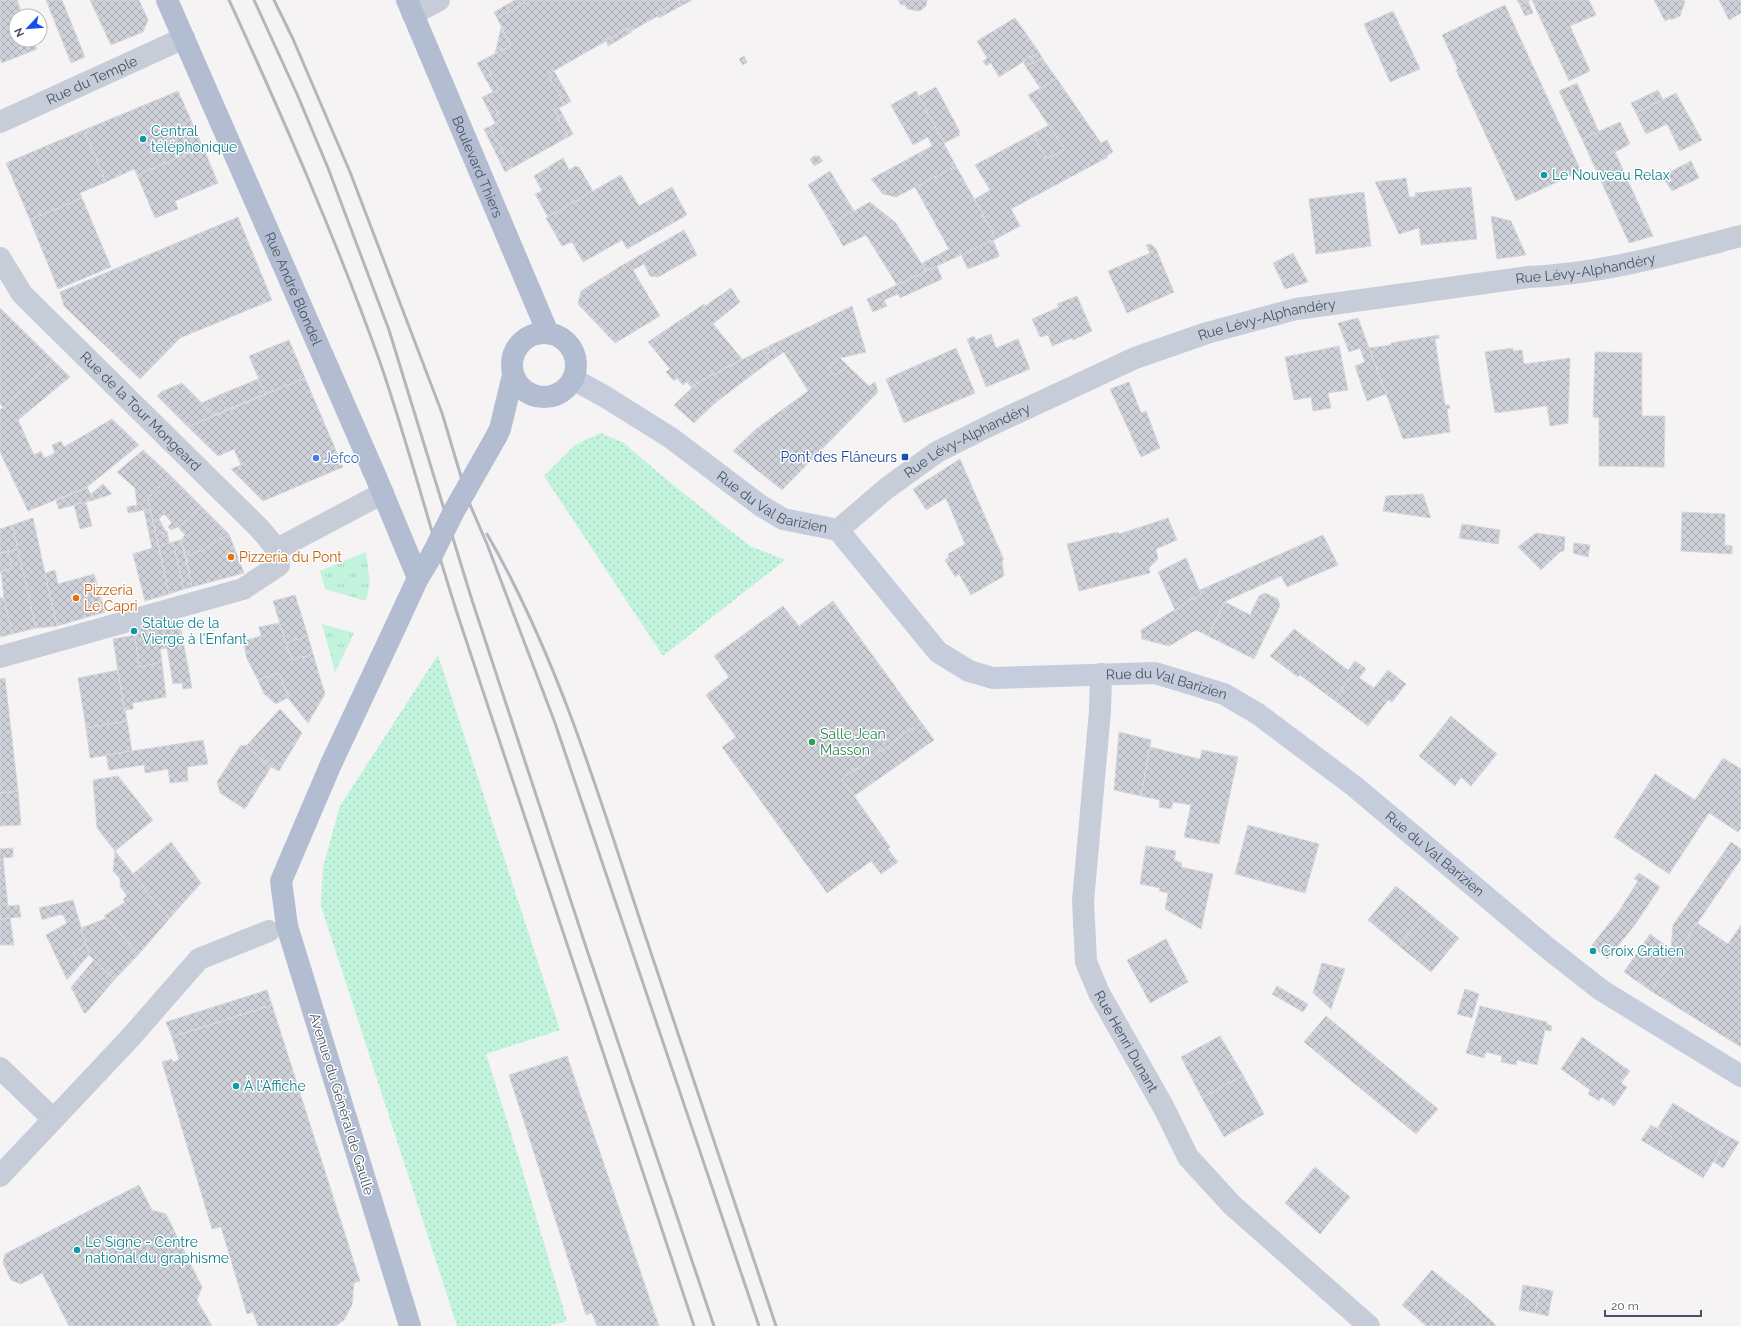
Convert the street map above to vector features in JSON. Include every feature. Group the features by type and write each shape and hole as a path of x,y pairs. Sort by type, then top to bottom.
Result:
{"main road":[{"name":"Rue André Blondel","path":"167,0 383,493 418,578"},
{"name":"Boulevard Thiers","path":"410,7 548,332"},
{"path":"418,578 498,433 513,375 512,357 516,348 530,335 548,332 556,335 570,346 576,362 574,379 563,392 546,398 538,397 522,389 513,375"},
{"path":"498,433 538,397"},
{"name":"Avenue du Général de Gaulle","path":"410,1326 287,926 282,881 331,764 418,578"}],"street":[{"path":"410,7 439,0"},
{"name":"Rue du Temple","path":"0,122 184,38"},
{"name":"Rue Lévy-Alphandéry","path":"838,530 887,488 937,452 993,424 1135,358 1207,334 1296,309 1528,277 1559,276 1628,265 1741,236"},
{"name":"Rue de la Tour Mongeard","path":"0,258 22,294 259,528 278,557"},
{"name":"Rue du Val Barizien","path":"574,379 671,438 761,506 783,519 838,530 938,652 968,671 993,678 1155,673 1224,694 1238,702 1258,714 1354,786 1545,946 1601,990 1741,1076"},
{"path":"0,657 243,589 278,557 383,493"},
{"name":"Rue Henri Dunant","path":"1102,674 1083,901 1086,962 1099,993 1164,1108 1188,1157 1232,1205 1369,1326"},
{"path":"0,1176 130,1038 199,959 269,931"},
{"path":"0,1068 53,1120"}],"green space":[{"path":"601,433 624,443 668,481 750,546 785,560 663,656 544,476 575,445"},
{"path":"366,552 370,583 366,601 325,589 320,571"},
{"path":"322,624 354,633 335,672"},
{"path":"438,655 560,1030 486,1054 567,1321 549,1326 457,1326 321,906 323,867 340,806"}],"building":[{"path":"0,0 17,0 20,8 8,8 8,48 37,49 2,63 0,60"},
{"path":"46,0 62,0 85,57 71,63"},
{"path":"90,0 139,0 148,20 143,32 111,45"},
{"path":"515,0 523,0 525,3 497,18 494,12"},
{"path":"523,0 680,0 656,13 658,16 631,31 629,28 548,74 565,105 554,110 568,137 512,168 489,127 501,120 487,95 498,89 483,60 511,45 497,18 525,3"},
{"path":"680,0 692,0 659,18 656,13"},
{"path":"898,0 927,0 926,6 920,11 907,9 905,5 901,5"},
{"path":"1517,0 1530,0 1520,5"},
{"path":"1532,0 1589,0 1596,15 1570,26 1590,71 1569,81"},
{"path":"1654,0 1685,1 1680,16 1665,21"},
{"path":"1719,0 1741,0 1741,13 1729,20"},
{"path":"1528,1 1533,13 1525,16 1520,5"},
{"path":"1505,5 1581,171 1516,201 1456,70 1458,69 1442,35"},
{"path":"1393,11 1420,69 1390,82 1364,24"},
{"path":"1015,18 1039,52 999,77 991,63 986,66 983,61 987,58 977,41"},
{"path":"501,28 511,45 495,54"},
{"path":"629,28 632,32 608,46 606,40"},
{"path":"1039,52 1042,58 1026,67 1023,61"},
{"path":"744,56 747,62 743,65 739,59"},
{"path":"1042,58 1057,79 1040,88 1026,67"},
{"path":"483,60 498,89 493,92 477,63"},
{"path":"554,71 571,101 565,105 548,74"},
{"path":"1057,79 1101,143 1107,140 1113,152 1107,156 1108,157 1011,209 1020,226 996,239 975,199 990,190 975,165 1033,134 1046,159 1065,149 1028,95"},
{"path":"1577,83 1599,132 1582,139 1559,91"},
{"path":"936,87 960,132 958,133 960,135 944,143 919,96"},
{"path":"1658,90 1663,100 1636,113 1631,103"},
{"name":"Central téléphonique","path":"178,91 203,147 137,175 134,169 106,182 84,130"},
{"path":"916,91 956,166 896,197 883,194 871,179 932,146 928,137 913,145 891,105"},
{"path":"1676,93 1702,140 1680,151 1667,124 1646,134 1636,113"},
{"path":"487,95 501,120 495,123 482,97"},
{"path":"559,108 573,134 568,137 554,110"},
{"path":"1620,122 1630,144 1615,152 1653,236 1629,243 1582,139"},
{"path":"1049,125 1065,149 1046,159 1033,134"},
{"path":"489,127 512,168 505,172 484,129"},
{"path":"84,130 106,182 80,193 82,198 30,220 6,163"},
{"path":"203,147 218,183 175,201 178,209 155,218 137,175"},
{"path":"814,156 819,156 823,161 814,166 810,159"},
{"path":"563,158 569,170 576,166 578,168 579,167 593,191 548,217 535,194 542,191 534,176"},
{"path":"1691,161 1699,178 1672,191 1662,176"},
{"path":"956,166 996,239 926,271 922,263 949,249 915,187"},
{"path":"830,171 854,211 831,224 808,185"},
{"path":"621,175 639,206 672,187 687,215 627,249 622,240 583,262 572,242 562,246 546,218"},
{"path":"1406,178 1409,197 1415,197 1415,193 1471,187 1477,239 1421,245 1419,228 1399,234 1375,182"},
{"path":"1364,192 1371,246 1316,254 1309,199"},
{"path":"82,198 111,267 58,289 30,220"},
{"path":"870,202 896,223 926,271 897,285 866,235 843,246 831,224"},
{"path":"1491,216 1511,221 1526,255 1497,259"},
{"path":"238,217 272,300 180,338 140,379 64,306 60,292"},
{"path":"684,230 697,255 658,277 650,276 644,264 633,270 660,316 615,343 578,304 581,291"},
{"path":"993,240 999,255 998,257 968,269 961,255"},
{"path":"1151,244 1156,249 1174,292 1127,313 1108,271 1150,253 1146,245"},
{"path":"1293,253 1308,282 1285,289 1273,263"},
{"path":"937,266 942,279 900,298 898,294 884,300 887,306 873,312 867,299"},
{"path":"731,288 740,302 713,324 742,359 697,383 692,388 687,382 683,385 677,378 674,381 666,372 670,369 648,342 704,304 705,306"},
{"path":"1077,296 1092,331 1073,340 1072,338 1052,346 1048,335 1040,337 1032,319 1059,307 1057,304"},
{"path":"852,306 866,352 840,358 827,369 835,376 848,366 869,386 875,382 878,392 782,490 733,451 756,429 808,391 784,352 778,356 771,345"},
{"path":"0,308 54,361 3,407 0,404"},
{"path":"1358,318 1386,394 1367,401 1355,366 1365,362 1360,348 1349,352 1338,323"},
{"path":"991,334 996,348 1018,339 1030,369 986,387 967,339 974,336 976,340"},
{"path":"1439,335 1439,338 1435,339 1445,405 1449,405 1450,408 1447,409 1450,432 1403,439 1369,348"},
{"path":"289,340 305,378 265,394 249,356"},
{"path":"771,345 778,356 769,362 766,354 770,352 767,347"},
{"path":"1339,346 1348,390 1328,393 1331,408 1313,411 1311,397 1294,400 1285,357"},
{"path":"767,347 770,352 766,354 769,362 715,403 694,423 674,405 697,383"},
{"path":"956,348 975,393 904,423 886,379"},
{"path":"1513,348 1513,351 1522,350 1524,364 1570,358 1568,423 1550,426 1547,406 1495,413 1485,352"},
{"path":"1595,352 1642,353 1642,416 1665,416 1664,467 1599,466 1599,418 1593,417"},
{"path":"840,358 848,366 835,376 827,369"},
{"path":"54,361 70,377 18,420 34,455 41,451 44,458 49,456 55,453 52,445 61,441 64,447 112,419 139,445 87,487 28,511 0,452 0,410"},
{"path":"305,378 343,467 263,501 231,469 241,465 234,449 218,456 188,427"},
{"path":"258,379 265,394 226,410 219,395"},
{"path":"1129,382 1141,413 1146,411 1160,448 1141,457 1110,389"},
{"path":"182,383 215,415 188,427 157,396 161,392"},
{"path":"219,395 226,410 215,415 202,403"},
{"path":"143,450 171,476 148,499 150,509 128,513 127,507 137,505 135,488 117,472"},
{"path":"960,459 1004,560 1002,560 1004,576 971,595 959,574 955,577 945,560 949,557 948,554 965,544 946,498 926,510 913,489"},
{"path":"171,476 201,506 178,527 171,530 168,527 172,523 164,514 154,524 148,499"},
{"path":"103,484 112,494 94,500 91,494"},
{"path":"87,487 94,500 59,509 56,501"},
{"path":"1423,494 1431,518 1383,511 1386,496"},
{"path":"86,502 92,526 80,529 74,505"},
{"path":"201,506 229,534 203,550 186,556 181,540 185,535 178,527"},
{"path":"150,509 169,594 145,601 133,554 152,548 144,510"},
{"path":"1682,512 1725,514 1725,545 1732,546 1732,554 1681,551"},
{"path":"33,518 57,626 36,628 12,525"},
{"path":"1168,518 1177,540 1156,549 1158,559 1149,568 1150,573 1079,591 1067,544 1118,532 1119,534"},
{"path":"159,519 166,532 156,536 154,524"},
{"path":"1462,524 1500,530 1498,544 1459,538"},
{"path":"12,525 18,549 0,553 0,529"},
{"path":"167,531 169,543 159,546 156,536"},
{"path":"1536,533 1565,537 1564,551 1560,552 1541,570 1518,547"},
{"path":"229,534 244,573 192,587 186,556 203,550"},
{"path":"1323,535 1338,565 1287,587 1281,576 1226,601 1208,636 1196,630 1169,646 1142,639 1141,630 1201,594 1200,590"},
{"path":"181,540 192,587 184,589 173,542"},
{"path":"173,542 184,589 169,594 159,546"},
{"path":"1574,543 1590,545 1588,557 1573,553"},
{"path":"18,549 36,628 12,634 4,598 1,571 12,568 8,552"},
{"path":"8,552 12,568 0,573 0,553"},
{"path":"1186,558 1201,594 1175,610 1158,572"},
{"name":"Pizzeria Le Capri","path":"55,570 58,584 94,574 105,612 57,626 45,573"},
{"path":"1265,593 1278,599 1280,606 1254,659 1208,636 1225,602 1250,615 1259,596"},
{"path":"295,595 308,636 286,643 273,601"},
{"path":"0,598 4,598 12,634 0,637"},
{"name":"Salle Jean Masson","path":"833,601 921,722 842,779 890,847 888,849 898,862 881,874 871,861 827,893 722,747 736,737 706,695 729,677 714,656 783,606 799,626"},
{"path":"179,620 192,688 183,689 182,683 173,684 167,648 160,649 162,662 139,667 134,629"},
{"path":"279,623 292,660 313,654 325,694 308,723 288,698 279,673 258,680 247,659 243,641 261,636 259,627"},
{"path":"1294,629 1348,670 1355,661 1361,665 1334,700 1300,675 1298,677 1270,656"},
{"path":"135,635 139,667 162,662 166,697 133,703 133,709 124,710 113,639"},
{"path":"308,636 313,654 292,660 286,643"},
{"path":"1361,665 1366,669 1359,678 1374,688 1388,670 1406,684 1392,702 1388,700 1368,726 1334,700"},
{"path":"118,670 127,721 86,728 78,678"},
{"path":"279,673 289,697 276,704 264,694 258,680"},
{"path":"5,678 18,791 0,793 0,679"},
{"path":"280,709 302,733 279,771 271,767 247,745"},
{"path":"1451,716 1497,754 1471,786 1461,777 1455,786 1419,756"},
{"path":"127,721 132,751 90,758 86,728"},
{"path":"921,722 934,740 854,796 842,779"},
{"path":"1119,732 1151,740 1141,796 1114,790"},
{"path":"203,740 208,764 187,767 188,781 170,783 168,769 145,773 144,765 109,770 106,755"},
{"path":"247,745 271,767 245,809 220,793 217,782 240,746"},
{"path":"1150,747 1200,759 1202,750 1238,757 1219,844 1184,837 1191,805 1173,802 1171,809 1159,807 1160,800 1141,796"},
{"path":"1723,758 1741,769 1741,828 1738,832 1709,813 1669,874 1614,837 1655,774 1695,800"},
{"path":"118,776 153,820 115,851 97,828 93,780"},
{"path":"18,791 21,825 0,826 0,793"},
{"path":"1248,825 1319,844 1305,893 1235,874"},
{"path":"171,842 201,883 169,919 133,874"},
{"path":"1731,842 1741,849 1741,859 1651,991 1624,972 1650,934 1671,949 1673,925"},
{"path":"1146,846 1176,851 1174,860 1182,863 1181,867 1213,874 1201,929 1165,909 1168,893 1159,891 1160,888 1140,884"},
{"path":"13,848 13,857 3,858 8,906 19,905 21,917 0,919 0,849"},
{"path":"115,851 169,919 138,955 104,916 125,902 123,899 127,896 120,886 120,879 113,871"},
{"path":"1639,873 1660,887 1634,926 1607,959 1592,945 1619,911 1638,881 1634,879"},
{"path":"1396,886 1428,912 1399,946 1368,920"},
{"path":"73,900 86,944 73,953 80,965 67,980 46,935 67,923 63,915 42,920 39,908"},
{"path":"1428,912 1459,938 1431,972 1399,946"},
{"path":"10,918 14,945 0,945 0,919"},
{"path":"107,918 138,955 115,979 89,955 81,928"},
{"path":"1697,923 1728,944 1741,925 1741,1047 1651,991"},
{"path":"1166,939 1188,982 1150,1003 1127,960"},
{"path":"86,944 89,955 80,965 73,953"},
{"path":"94,960 115,979 86,1013 84,1013 71,987"},
{"path":"1322,963 1345,969 1331,1009 1313,993"},
{"path":"1277,986 1308,1004 1303,1012 1272,994"},
{"path":"1465,989 1479,994 1472,1018 1457,1014"},
{"path":"267,990 272,1005 172,1037 166,1022"},
{"path":"272,1005 360,1281 354,1283 352,1305 344,1320 336,1326 258,1326 253,1312 247,1314 221,1227 212,1229 162,1062 172,1059 173,1062 179,1060 172,1037"},
{"path":"1480,1006 1547,1022 1547,1024 1552,1026 1551,1031 1545,1030 1537,1065 1517,1060 1516,1065 1501,1062 1502,1056 1486,1052 1484,1058 1466,1053"},
{"path":"1326,1016 1438,1109 1416,1134 1304,1042"},
{"path":"1220,1036 1243,1075 1202,1098 1181,1057"},
{"path":"1582,1037 1630,1071 1621,1083 1627,1087 1614,1106 1601,1097 1599,1101 1588,1094 1590,1090 1561,1069"},
{"path":"567,1056 659,1326 597,1326 592,1313 586,1315 509,1075"},
{"path":"1243,1075 1264,1114 1224,1137 1202,1098"},
{"path":"1673,1103 1729,1137 1703,1178 1663,1153 1672,1137 1657,1129"},
{"path":"1651,1125 1672,1137 1663,1153 1641,1140"},
{"path":"1729,1137 1739,1142 1723,1168 1714,1162"},
{"path":"1315,1167 1350,1197 1320,1234 1285,1203"},
{"path":"139,1185 152,1210 166,1214 202,1287 197,1300 212,1326 69,1326 42,1273 21,1284 11,1280 3,1263 5,1254"},
{"path":"1432,1270 1469,1300 1446,1326 1426,1326 1402,1305"},
{"path":"1523,1285 1540,1288 1535,1313 1519,1310"},
{"path":"1540,1288 1553,1291 1548,1316 1535,1313"},
{"path":"1469,1300 1497,1326 1446,1326"}],"railway":[{"path":"229,0 309,181 381,365 402,429 460,622 694,1326"},
{"path":"254,0 297,94 328,168 389,330 471,597 587,950 714,1326"},
{"path":"274,0 293,39 350,172 442,413 468,500 487,544 555,723 759,1326"},
{"path":"487,534 512,580 534,627 554,674 591,772 776,1326"}],"place":[{"name":"Central téléphonique","path":"143,139"},
{"name":"Le Nouveau Relax","path":"1544,175"},
{"name":"Pont des Flâneurs","path":"905,457"},
{"name":"Jefco","path":"316,458"},
{"name":"Pizzeria du Pont","path":"231,557"},
{"name":"Pizzeria Le Capri","path":"76,598"},
{"name":"Statue de la Vierge à l'Enfant","path":"134,631"},
{"name":"Salle Jean Masson","path":"812,742"},
{"name":"Croix Gratien","path":"1593,951"},
{"name":"À l'Affiche","path":"236,1086"},
{"name":"Le Signe - Centre national du graphisme","path":"77,1250"}]}
